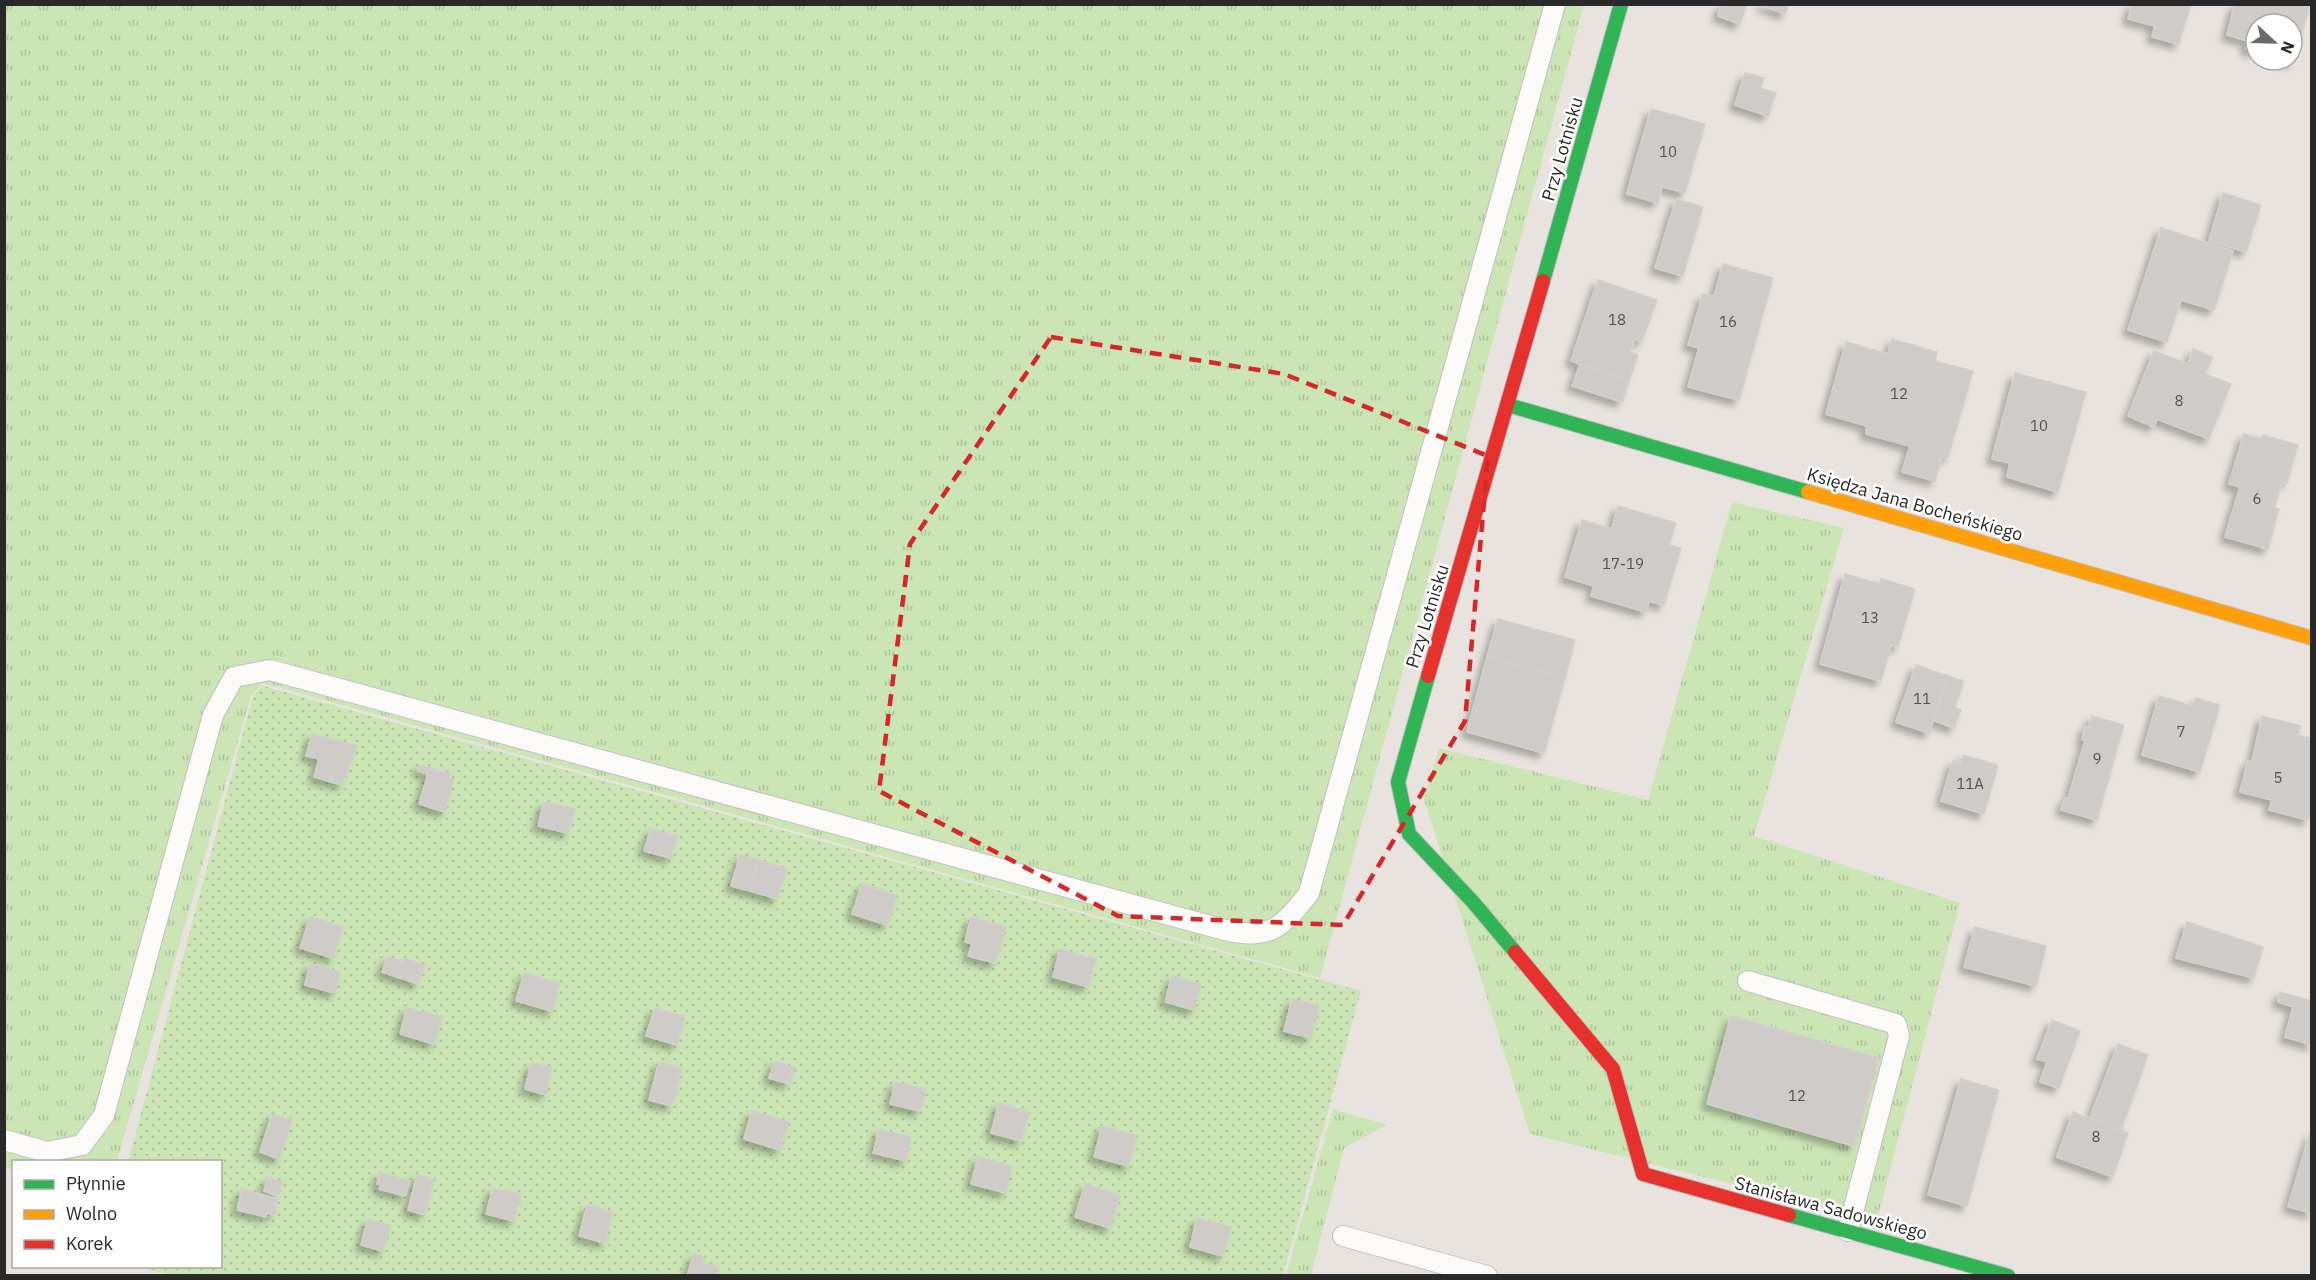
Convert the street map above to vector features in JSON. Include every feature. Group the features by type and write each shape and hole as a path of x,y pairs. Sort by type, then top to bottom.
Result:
{"street":[{"name":"Przy Lotnisku","path":"1621,4 1508,405 1398,782 1409,834 1473,902 1613,1069 1643,1174"},
{"name":"Księdza Jana Bocheńskiego","path":"1508,405 2312,638"},
{"name":"Stanisława Sadowskiego","path":"1643,1174 2008,1275"}],"lane":[{"path":"4,1140 47,1152 82,1145 104,1115 213,715 234,677 270,670 1225,930 1248,936 1272,932 1293,914 1309,893 1555,4"},
{"path":"1748,981 1896,1024 1899,1036 1848,1231"},
{"path":"1343,1236 1487,1275"}],"highlighted area":[{"path":"1051,337 1284,374 1488,456 1465,721 1343,925 1118,916 879,791 910,544"}],"green space":[{"path":"4,5 1584,5 1320,978 263,683 251,696 117,1160 12,1160 12,1170 5,1167"},
{"path":"1732,502 1844,528 1754,836 1960,903 1877,1220 1530,1134 1424,799 1439,748 1648,800"},
{"path":"263,686 1361,991 1283,1275 170,1275 141,1268 222,1268 222,1160 129,1160 253,696"},
{"path":"1333,1109 1387,1125 1344,1148 1311,1275 1286,1275"}],"building":[{"path":"1722,4 1747,4 1740,24 1718,16"},
{"path":"1759,4 1789,4 1785,14"},
{"path":"2132,4 2191,4 2179,44 2152,37 2155,26 2128,19"},
{"path":"2235,4 2310,5 2304,25 2304,12 2244,12 2244,40 2227,35"},
{"path":"1745,73 1764,78 1760,88 1776,93 1768,116 1735,105"},
{"path":"1651,109 1705,124 1685,193 1631,178"},
{"path":"1631,178 1662,187 1658,203 1627,194"},
{"path":"2223,193 2261,205 2246,252 2209,241"},
{"path":"1676,199 1703,207 1683,276 1655,268"},
{"path":"2161,228 2233,251 2214,310 2181,300 2167,342 2128,330"},
{"path":"1723,264 1773,278 1739,400 1688,387 1699,348 1688,345 1703,294 1714,297"},
{"path":"1598,280 1657,300 1642,341 1635,339 1630,352 1638,355 1629,381 1571,361"},
{"path":"1892,339 1937,352 1935,361 1973,371 1948,458 1942,457 1935,481 1902,472 1910,446 1866,434 1867,426 1826,414 1846,342 1888,354"},
{"path":"2193,349 2213,357 2205,374 2231,384 2209,439 2157,419 2154,427 2128,416 2154,351 2188,364"},
{"path":"1580,364 1629,381 1622,402 1572,386"},
{"path":"2015,373 2086,392 2058,492 2007,477 2010,463 1992,459"},
{"path":"2244,434 2262,439 2263,435 2298,445 2287,483 2282,481 2274,508 2279,509 2268,549 2225,537 2240,487 2229,484"},
{"path":"1618,506 1676,523 1669,545 1681,548 1664,605 1649,601 1646,612 1591,596 1594,586 1565,577 1582,520 1612,529"},
{"path":"1845,574 1880,584 1881,579 1915,589 1898,647 1891,645 1881,681 1820,664"},
{"path":"1498,619 1575,640 1565,678 1487,657"},
{"path":"1487,657 1565,678 1544,753 1467,732"},
{"path":"1916,665 1948,676 1929,733 1896,722"},
{"path":"1948,676 1964,681 1955,708 1961,710 1954,728 1933,720"},
{"path":"2159,696 2193,706 2196,698 2220,705 2200,772 2142,755"},
{"path":"2092,716 2124,725 2097,820 2061,810 2065,798 2068,799 2085,740 2082,740 2085,726 2089,727"},
{"path":"2262,716 2301,726 2298,735 2312,739 2312,808 2308,820 2269,810 2272,800 2240,792 2248,761 2252,762"},
{"path":"312,734 357,746 342,785 314,777 319,759 306,756"},
{"path":"1963,755 1998,765 1984,814 1941,801 1953,761 1961,763"},
{"path":"419,765 450,773 449,778 454,779 445,812 419,804 428,774 418,771"},
{"path":"544,802 575,809 568,833 538,826"},
{"path":"651,829 677,836 671,858 644,851"},
{"path":"740,855 759,860 750,891 731,886"},
{"path":"759,860 787,869 777,899 750,891"},
{"path":"862,884 897,895 887,925 852,914"},
{"path":"310,917 343,927 333,958 300,948"},
{"path":"971,917 1006,927 995,963 968,956 972,944 965,942"},
{"path":"2187,922 2263,947 2254,978 2176,958"},
{"path":"1975,927 2046,946 2036,986 1964,967"},
{"path":"1060,949 1096,959 1088,987 1053,977"},
{"path":"388,957 403,962 404,958 425,965 418,984 382,972"},
{"path":"310,964 340,972 335,993 305,985"},
{"path":"524,973 560,983 552,1011 516,1001"},
{"path":"1172,976 1201,984 1194,1010 1165,1002"},
{"path":"2280,992 2312,1001 2312,1045 2285,1037 2293,1007 2278,1002"},
{"path":"1292,999 1319,1006 1310,1038 1284,1031"},
{"path":"407,1008 442,1017 434,1044 400,1034"},
{"path":"655,1008 685,1016 677,1045 646,1036"},
{"path":"1731,1016 1879,1058 1854,1146 1707,1104"},
{"path":"2052,1020 2080,1031 2059,1088 2040,1082 2047,1062 2037,1059"},
{"path":"2118,1044 2148,1055 2121,1130 2090,1118"},
{"path":"775,1061 795,1068 789,1084 769,1078"},
{"path":"659,1062 682,1068 672,1106 649,1100"},
{"path":"531,1064 552,1067 546,1095 525,1089"},
{"path":"1961,1079 1999,1090 1967,1206 1928,1195"},
{"path":"895,1082 926,1090 920,1111 890,1104"},
{"path":"999,1103 1029,1112 1021,1141 991,1133"},
{"path":"752,1111 789,1122 780,1150 744,1139"},
{"path":"2073,1112 2128,1133 2113,1177 2057,1157"},
{"path":"272,1114 292,1120 279,1159 260,1152"},
{"path":"1102,1126 1137,1135 1129,1166 1094,1157"},
{"path":"879,1129 911,1137 906,1161 873,1153"},
{"path":"2310,1133 2312,1133 2312,1213 2288,1207"},
{"path":"978,1157 1012,1166 1006,1193 971,1184"},
{"path":"380,1173 410,1181 405,1196 379,1189 381,1185 377,1184"},
{"path":"417,1175 434,1179 425,1215 408,1210"},
{"path":"268,1177 282,1182 277,1196 264,1191"},
{"path":"1085,1184 1120,1195 1110,1228 1075,1217"},
{"path":"493,1188 521,1194 514,1221 486,1214"},
{"path":"242,1189 278,1199 274,1215 267,1213 266,1217 237,1210"},
{"path":"587,1205 613,1212 605,1243 579,1236"},
{"path":"1197,1218 1231,1227 1223,1256 1190,1247"},
{"path":"368,1219 390,1225 383,1251 361,1245"},
{"path":"694,1254 704,1257 702,1262 719,1267 717,1276 687,1276"}],"traffic: fast":[{"path":"1543,281 1621,4"},
{"path":"1508,405 1808,492"},
{"path":"1428,676 1398,782 1409,834 1473,902 1515,952"},
{"path":"1789,1215 2008,1276"}],"traffic: slow":[{"path":"1808,492 2312,638"}],"traffic: jam":[{"path":"1428,676 1543,281"},
{"path":"1515,952 1613,1069 1643,1174 1789,1215"}]}
